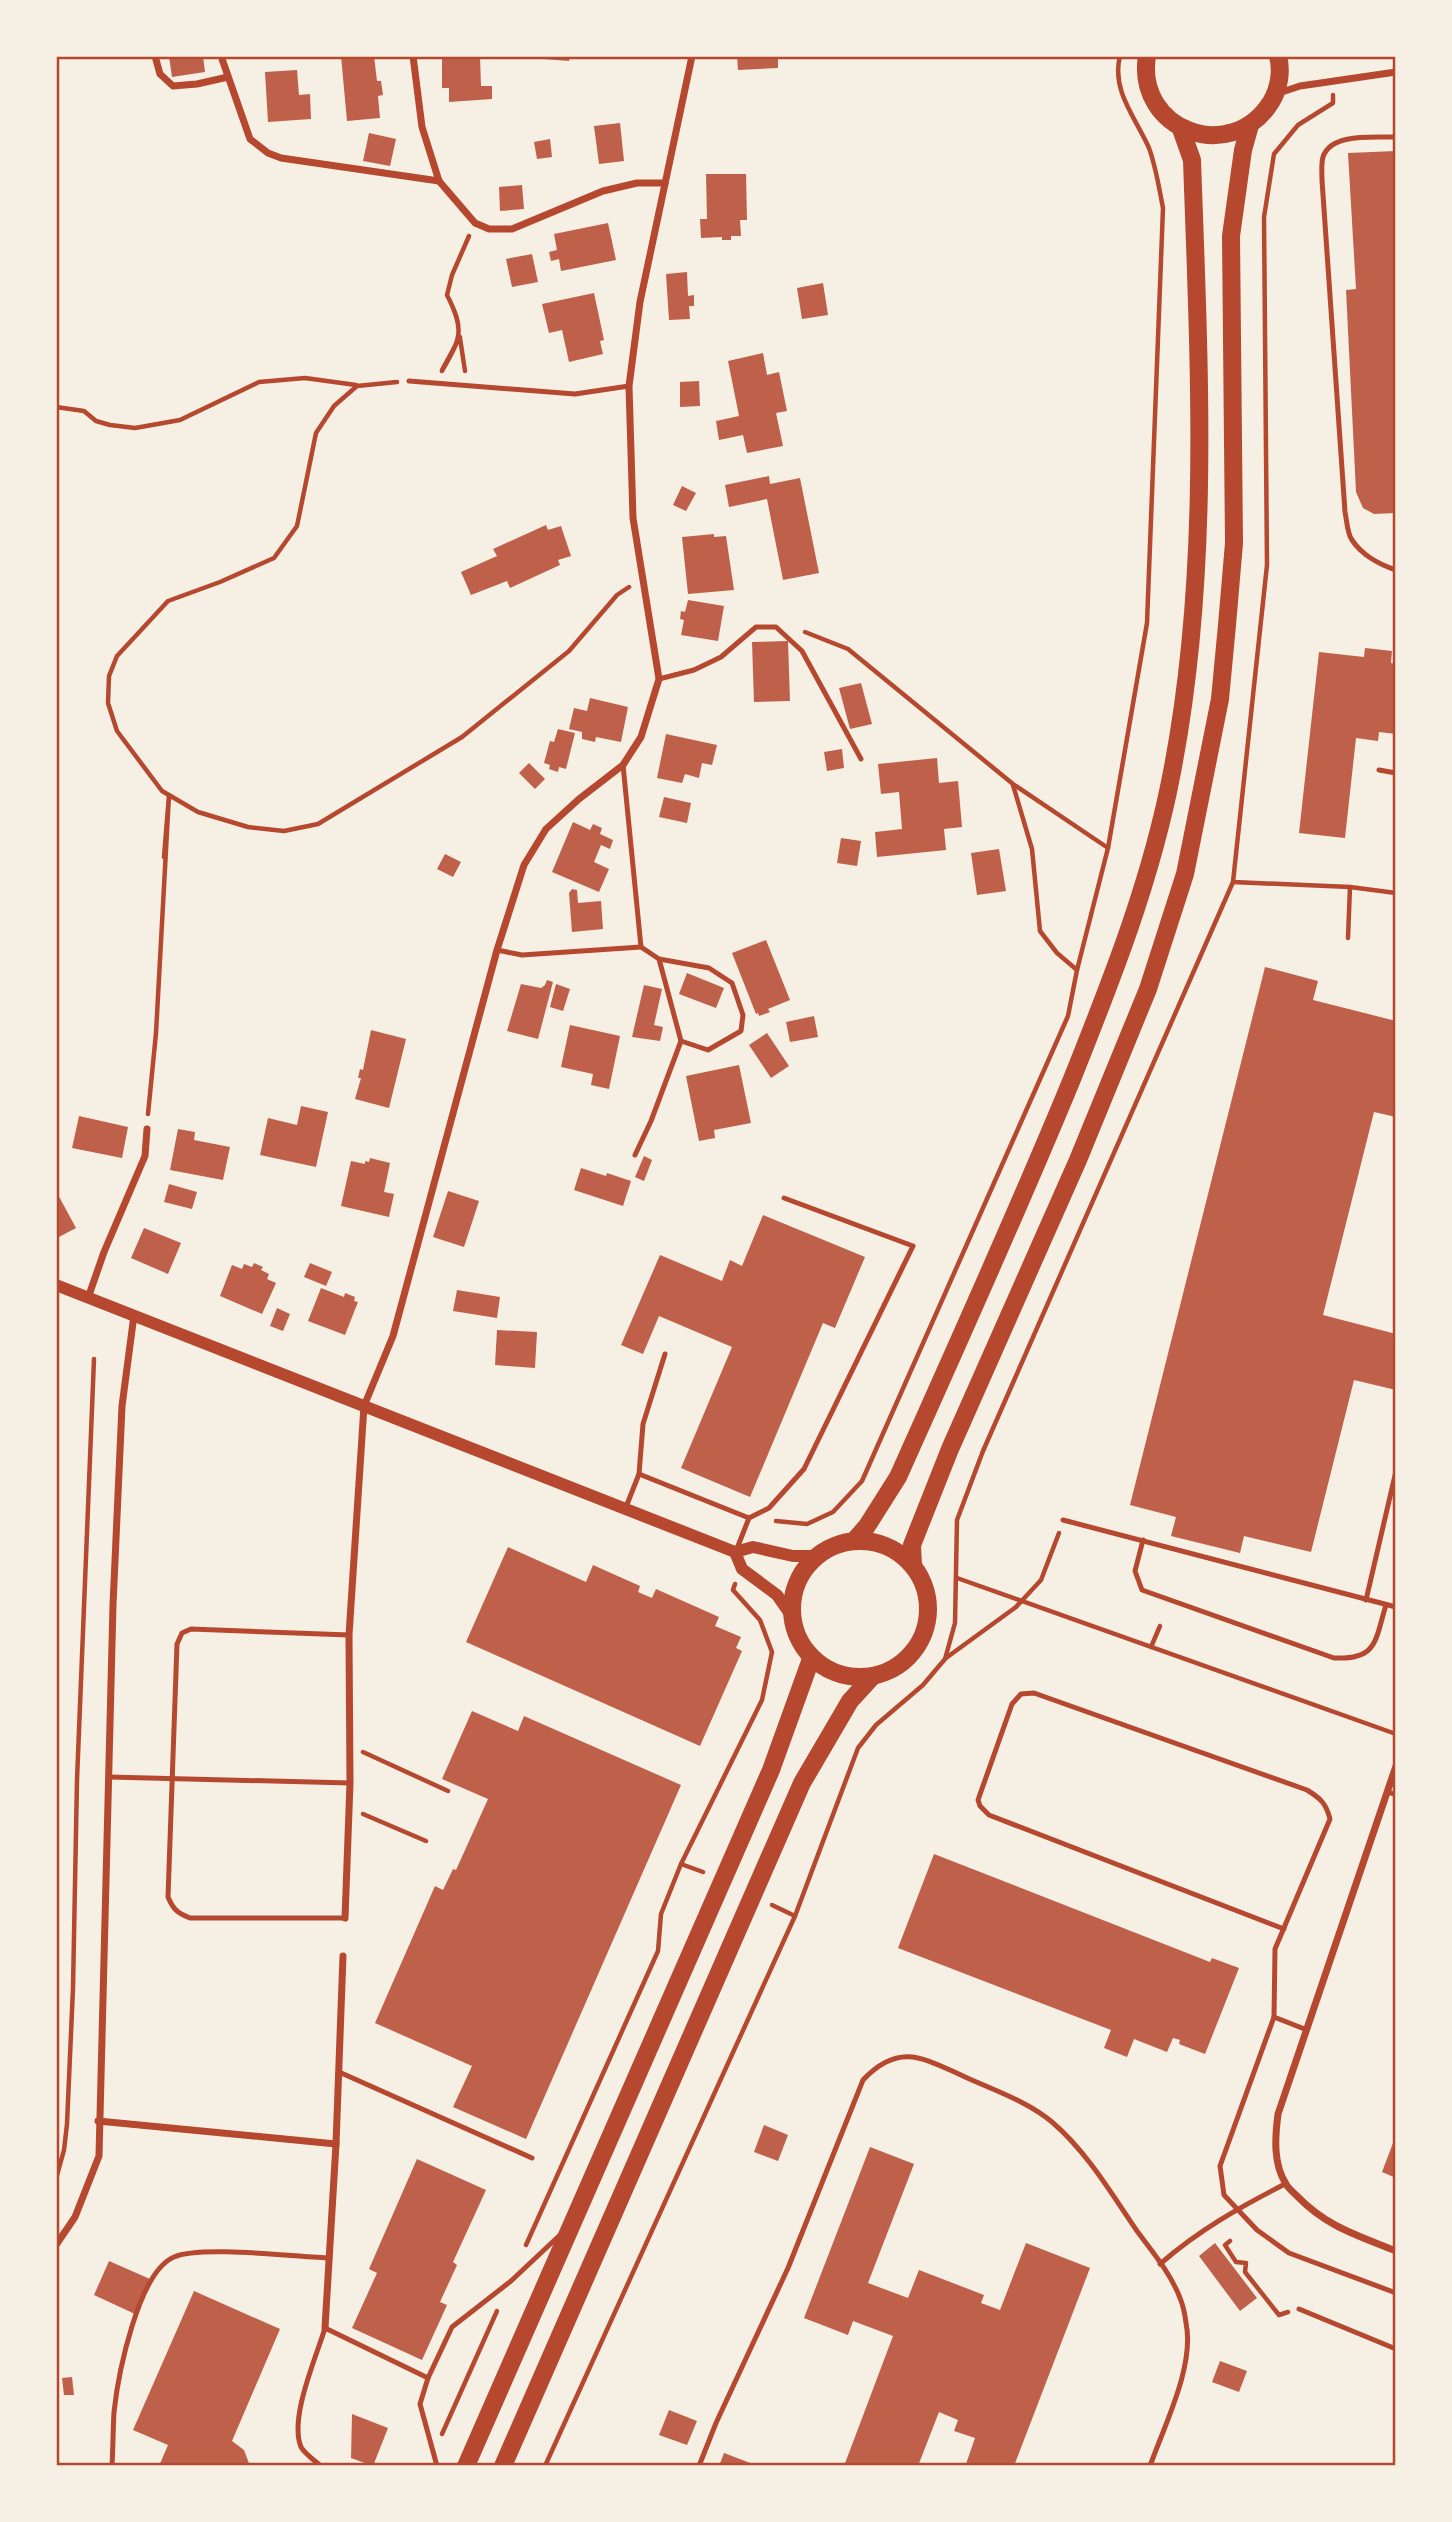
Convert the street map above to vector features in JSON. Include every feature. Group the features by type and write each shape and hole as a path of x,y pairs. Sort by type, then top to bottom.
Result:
{"main road":[{"path":"1147,56 1144,69 1149,93 1162,114 1181,129 1204,136 1228,134 1250,125 1265,112 1276,94 1281,67 1278,56"},
{"path":"913,1566 912,1545 945,1461 1077,1160 1148,989 1185,874 1220,699 1234,543 1231,236 1243,150 1250,125"},
{"path":"854,1541 867,1526 898,1477 1049,1136 1114,977 1149,868 1172,773 1193,631 1198,545 1200,405 1192,160 1181,129"},
{"path":"854,1541 882,1544 895,1550 913,1566 926,1590 928,1621 918,1647 896,1668 872,1677 837,1675 811,1659 797,1638 791,1615 796,1583 816,1556 835,1545 854,1541"},
{"path":"466,2466 771,1770 811,1659"},
{"path":"503,2466 802,1783 850,1701 872,1677"}],"street":[{"path":"155,56 160,74 173,86 228,77"},
{"path":"221,56 250,139 268,153 281,158 439,181"},
{"path":"413,56 422,127 439,181 475,223 489,229 512,229 603,191 637,183 665,183"},
{"path":"345,1918 350,1783 349,1635 364,1406 393,1336 497,950 524,865 546,829 623,765 641,737 659,679 634,518 629,386 640,302 692,56"},
{"path":"1276,94 1300,86 1396,72"},
{"path":"88,1298 104,1252 145,1156 147,1129"},
{"path":"56,1285 735,1552 753,1547 793,1556 816,1556"},
{"path":"56,2245 75,2217 99,2156 113,1605 122,1406 134,1314"},
{"path":"735,1552 742,1569 777,1595 791,1615"},
{"path":"1396,1766 1278,2114 1275,2141 1278,2163 1285,2183 1306,2205 1332,2225 1396,2251"},
{"path":"326,2328 344,1955"},
{"path":"98,2121 336,2144"}],"lane":[{"path":"1396,136 1336,142 1327,149 1323,158 1322,180 1345,512 1351,539 1365,554 1383,566 1396,570"},
{"path":"409,381 575,394 629,386"},
{"path":"659,679 694,670 721,657 756,627 776,627 802,651 861,759"},
{"path":"623,765 641,947"},
{"path":"1378,770 1396,772"},
{"path":"497,950 522,955 641,947 660,959 709,968 732,983 743,1016 741,1031 708,1050 681,1041"},
{"path":"635,1155 651,1121 681,1041 660,959"},
{"path":"735,1552 749,1518 769,1507 804,1469 913,1246 784,1198"},
{"path":"625,1507 639,1474 643,1424 665,1354"},
{"path":"1367,1600 1396,1471"},
{"path":"639,1474 749,1518"},
{"path":"1063,1520 1396,1607"},
{"path":"1143,1540 1135,1571 1142,1590 1158,1598 1334,1658 1353,1659 1368,1652 1374,1643 1386,1605"},
{"path":"345,1918 190,1918 178,1913 168,1897 177,1644 182,1633 191,1629 349,1635"},
{"path":"1284,1929 989,1815 978,1800 1012,1704 1021,1694 1034,1693 1307,1790 1320,1797 1327,1807 1330,1819 1284,1929 1275,1949 1274,2017 1220,2166 1224,2195 1258,2231 1289,2253 1396,2293"},
{"path":"109,1777 350,1783"},
{"path":"1388,1792 1396,1795"},
{"path":"1274,2017 1307,2030"},
{"path":"699,2466 789,2268 863,2080 877,2065 897,2057 921,2057 1027,2105 1052,2122 1083,2154 1160,2264 1180,2297 1187,2326 1187,2350 1180,2383 1150,2466"},
{"path":"339,2072 532,2158"},
{"path":"1160,2264 1190,2238 1285,2183"},
{"path":"438,2466 421,2403 428,2378 452,2327 510,2281 573,2224"},
{"path":"112,2466 114,2411 130,2327 153,2278 163,2264 176,2256 202,2252 330,2258"},
{"path":"1299,2309 1396,2349"},
{"path":"321,2466 302,2448 297,2429 303,2399 326,2328 428,2378"}],"path":[{"path":"468,386 455,311 447,295 452,275 475,223"},
{"path":"435,383 460,337"},
{"path":"56,407 84,411 96,421 110,425 135,428 180,420 259,382 304,378 357,386 409,381"},
{"path":"357,386 334,406 316,433 297,526 274,558 220,582 167,601 117,656 109,677 108,703 117,732 162,791 198,811 248,827 285,831 318,824 462,737 569,651 617,595 644,576"},
{"path":"776,627 789,626 848,649 1013,784 1108,848"},
{"path":"1013,784 1032,849 1041,930 1057,953 1077,970"},
{"path":"147,1129 156,1033 169,795"},
{"path":"1233,882 1350,887 1396,893"},
{"path":"1348,938 1350,887"},
{"path":"56,2179 64,2150 67,2124 94,1359"},
{"path":"945,1659 981,1634 1021,1601 1041,1580 1063,1520"},
{"path":"957,1578 1396,1734"},
{"path":"1151,1647 1160,1626"},
{"path":"350,1746 448,1791"},
{"path":"349,1809 426,1841"},
{"path":"681,1864 703,1872"},
{"path":"772,1905 795,1916"},
{"path":"1224,2245 1236,2262 1246,2263 1245,2272 1279,2315 1299,2309"}],"building":[{"path":"169,56 203,56 205,72 172,77"},
{"path":"341,56 374,56 377,81 381,81 383,95 378,96 380,118 347,121"},
{"path":"442,56 480,56 481,86 492,86 492,99 449,102 449,88 442,88"},
{"path":"531,56 570,56 569,61"},
{"path":"737,56 778,56 778,68 738,70"},
{"path":"297,70 299,95 310,94 311,119 268,122 265,72"},
{"path":"620,123 624,161 599,164 594,126"},
{"path":"369,133 396,139 390,166 363,161"},
{"path":"550,139 552,157 537,159 534,142"},
{"path":"1396,151 1396,513 1374,514 1363,508 1356,492 1346,290 1356,289 1348,153"},
{"path":"706,174 746,174 747,220 740,220 741,236 731,236 731,240 722,240 722,237 701,238 700,219 707,219"},
{"path":"522,185 524,209 500,211 499,187"},
{"path":"608,223 616,260 561,271 559,259 551,261 549,252 557,250 554,234"},
{"path":"532,254 538,282 512,287 506,259"},
{"path":"687,272 688,296 694,295 694,306 689,306 690,319 669,320 666,274"},
{"path":"823,283 828,315 802,319 797,288"},
{"path":"594,293 604,340 600,341 603,354 569,362 562,330 549,333 542,304"},
{"path":"763,353 767,375 779,372 787,411 776,413 783,446 747,453 743,435 719,440 716,421 739,416 728,361"},
{"path":"699,381 700,406 680,407 680,382"},
{"path":"769,476 770,484 800,478 819,573 783,580 767,499 729,507 725,485"},
{"path":"682,486 696,493 686,511 673,505"},
{"path":"546,525 548,530 561,526 571,556 558,560 560,565 510,588 507,581 471,595 461,572 497,556 493,549"},
{"path":"714,534 714,537 726,536 734,590 688,594 682,537"},
{"path":"688,600 724,606 718,641 681,635 684,620 680,619 681,611 685,612"},
{"path":"788,641 790,701 754,702 752,642"},
{"path":"1365,648 1392,651 1391,663 1396,664 1396,734 1379,732 1378,741 1356,738 1345,838 1299,833 1319,652 1364,657"},
{"path":"861,683 872,724 850,729 839,688"},
{"path":"590,698 628,707 621,742 596,737 595,742 582,739 582,732 569,729 574,708 587,711"},
{"path":"558,729 575,733 566,769 559,767 558,772 549,769 550,765 544,763 550,741 554,742"},
{"path":"666,734 717,745 712,765 702,763 699,778 685,774 682,783 657,778"},
{"path":"842,749 844,768 827,771 824,752"},
{"path":"937,758 939,783 958,781 962,827 944,829 946,850 877,857 875,832 902,829 899,792 881,794 878,764"},
{"path":"529,763 545,779 535,789 519,773"},
{"path":"664,797 691,803 687,823 659,817"},
{"path":"573,822 590,830 593,824 602,828 600,834 613,840 610,849 601,845 594,862 609,869 599,892 552,872"},
{"path":"841,838 861,841 857,866 837,863"},
{"path":"999,849 1006,891 977,895 971,853"},
{"path":"445,854 461,862 453,877 437,869"},
{"path":"572,889 577,890 578,903 601,901 603,929 572,932 569,893"},
{"path":"766,940 790,1000 759,1016 732,953"},
{"path":"1265,967 1318,981 1313,1000 1396,1021 1396,1117 1374,1112 1323,1315 1396,1334 1396,1390 1354,1380 1311,1552 1244,1536 1240,1553 1171,1536 1176,1517 1130,1505"},
{"path":"687,973 724,988 716,1008 679,994"},
{"path":"547,980 553,982 538,1039 507,1031 521,984 541,988"},
{"path":"556,984 570,989 563,1011 550,1007"},
{"path":"644,985 662,989 654,1025 663,1027 660,1041 632,1037"},
{"path":"814,1016 818,1037 790,1042 786,1022"},
{"path":"570,1025 620,1036 609,1089 591,1085 593,1074 561,1067"},
{"path":"371,1030 406,1039 389,1108 355,1099"},
{"path":"767,1033 789,1066 771,1078 749,1045"},
{"path":"739,1065 751,1123 714,1130 715,1138 699,1141 686,1076"},
{"path":"301,1106 328,1112 316,1167 260,1155 268,1118 297,1125"},
{"path":"79,1116 128,1127 122,1158 72,1148"},
{"path":"178,1129 195,1132 194,1140 230,1147 223,1180 170,1170"},
{"path":"644,1156 652,1160 644,1181 635,1177"},
{"path":"370,1158 390,1163 384,1192 394,1194 389,1217 341,1206 351,1161 365,1164"},
{"path":"581,1168 631,1181 623,1206 574,1190"},
{"path":"169,1184 197,1192 192,1209 164,1202"},
{"path":"56,1191 76,1228 57,1238 56,1235"},
{"path":"448,1191 479,1201 464,1247 433,1237"},
{"path":"763,1215 865,1257 835,1328 823,1323 750,1497 681,1468 732,1347 659,1316 643,1354 621,1345 660,1255 722,1281 730,1260 742,1266"},
{"path":"144,1228 181,1243 168,1274 131,1258"},
{"path":"254,1263 269,1274 267,1279 276,1283 262,1314 220,1296 232,1265 242,1269 244,1264 252,1267"},
{"path":"310,1263 332,1272 326,1286 304,1277"},
{"path":"321,1288 344,1297 345,1293 355,1297 354,1301 358,1302 345,1335 308,1321"},
{"path":"457,1290 500,1297 497,1318 453,1311"},
{"path":"277,1308 290,1314 283,1331 270,1326"},
{"path":"497,1330 537,1332 535,1368 495,1365"},
{"path":"508,1547 586,1582 593,1565 640,1586 638,1592 652,1598 656,1589 719,1617 715,1626 741,1637 736,1648 742,1651 700,1746 466,1642"},
{"path":"472,1711 518,1731 524,1716 681,1785 526,2139 453,2107 472,2066 375,2023 435,1886 443,1890 453,1869 456,1870 488,1799 442,1779"},
{"path":"934,1854 1210,1962 1212,1958 1239,1968 1205,2054 1179,2044 1180,2040 1173,2038 1167,2052 1134,2039 1127,2057 1104,2048 1111,2030 898,1948"},
{"path":"764,2125 788,2135 778,2161 754,2152"},
{"path":"1396,2135 1396,2178 1382,2172"},
{"path":"870,2147 914,2164 868,2283 908,2298 919,2270 984,2295 981,2303 1000,2310 1026,2243 1090,2268 1014,2466 966,2464 975,2438 954,2431 958,2420 939,2412 918,2466 844,2466 893,2336 853,2321 848,2335 804,2318"},
{"path":"417,2159 486,2190 453,2262 457,2265 440,2302 447,2305 422,2360 352,2328 377,2273 369,2269"},
{"path":"1215,2243 1257,2298 1240,2311 1199,2256"},
{"path":"109,2261 150,2279 135,2314 94,2295"},
{"path":"194,2291 280,2329 232,2441 244,2450 250,2466 159,2466 168,2445 133,2430"},
{"path":"1220,2361 1247,2371 1239,2392 1212,2382"},
{"path":"72,2377 74,2395 64,2395 62,2378"},
{"path":"669,2410 697,2421 687,2445 659,2435"},
{"path":"352,2414 388,2428 373,2466 351,2458"},
{"path":"724,2453 758,2466 719,2466"}]}
